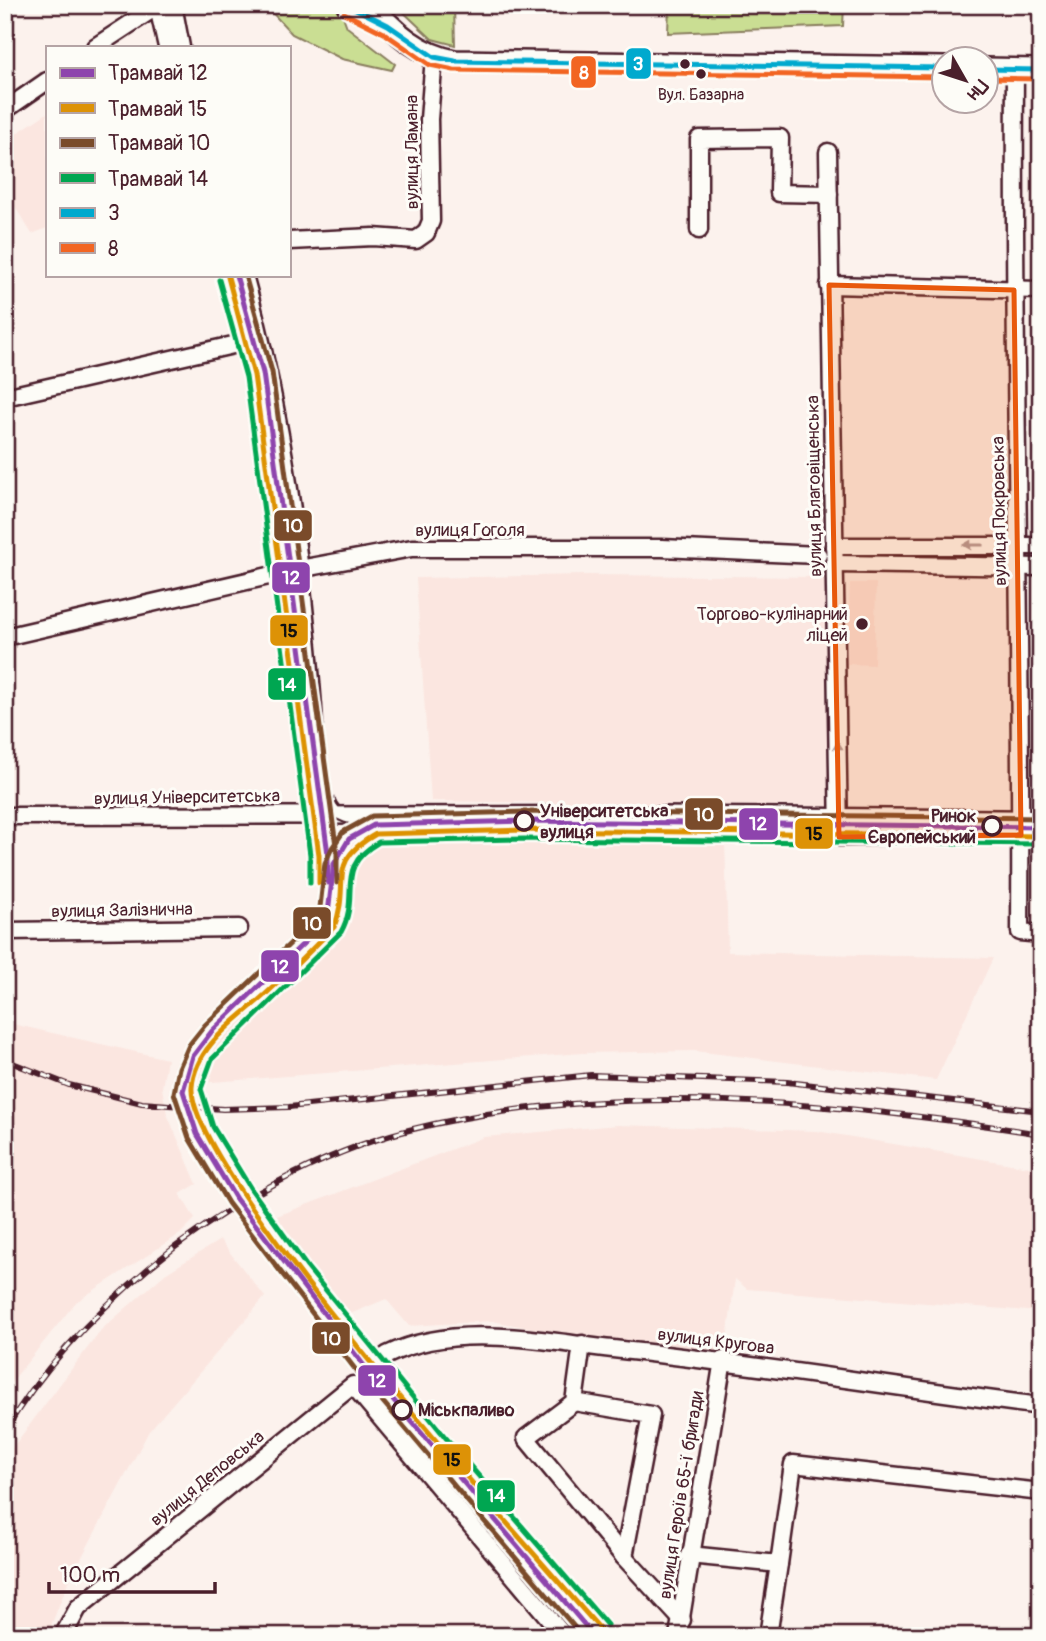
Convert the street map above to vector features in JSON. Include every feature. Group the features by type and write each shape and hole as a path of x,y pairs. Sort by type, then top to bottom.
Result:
{"main road":[{"path":"348,5 388,25 435,57 455,61 930,68"},
{"path":"370,5 388,25"},
{"path":"1000,69 1041,70"}],"street":[{"path":"97,46 163,6"},
{"path":"163,6 167,46"},
{"path":"163,6 181,46"},
{"name":"вулиця Ламана","path":"290,241 373,237 416,240 426,233 431,221 429,119 435,57"},
{"name":"вулиця Покровська","path":"1015,70 1014,290 1020,545 1020,932 1041,934"},
{"path":"5,110 46,82"},
{"path":"699,230 699,139 780,138 779,193 829,194"},
{"name":"вулиця Благовіщенська","path":"828,152 839,837"},
{"path":"228,276 254,340"},
{"path":"244,276 292,571 324,803 334,815"},
{"path":"829,285 1041,289"},
{"path":"5,397 254,340"},
{"path":"834,545 1041,546"},
{"name":"вулиця Гоголя","path":"5,637 292,571 412,548 662,548 818,555"},
{"path":"835,564 1041,567"},
{"path":"292,571 315,815"},
{"name":"вулиця Університетська","path":"5,816 334,815 839,819 1020,827 1041,835"},
{"name":"вулиця Університетська","path":"839,837 1020,827 1041,819"},
{"name":"вулиця Залізнична","path":"5,930 239,928"},
{"name":"вулиця Кругова","path":"387,1355 414,1342 436,1338 582,1344 723,1360 1041,1406"},
{"path":"582,1344 574,1402 526,1438 680,1628"},
{"name":"вулиця Героїв 65-ї бригади","path":"680,1628 689,1555 723,1360"},
{"name":"вулиця Деповська","path":"62,1636 78,1608 353,1385 564,1636"},
{"path":"574,1402 651,1415 624,1557"},
{"path":"768,1636 793,1464 1041,1492"},
{"path":"689,1555 779,1564"}],"highlighted area":[{"path":"829,285 1014,290 1021,835 839,837"}],"shaded area":[{"path":"46,114 46,228 32,234 5,191 5,141"},
{"path":"585,575 827,577 829,807 431,801 416,578"},
{"name":"Торгово-кулінарний ліцей","path":"850,583 876,583 874,665 847,664"},
{"path":"375,836 725,838 728,952 993,958 936,1080 694,1051 582,1053 199,1083 200,1064 230,1030 319,947 334,925 342,857 351,844"},
{"path":"5,1020 167,1059 162,1088 167,1114 197,1184 180,1194 195,1219 180,1234 76,1302 5,1390"},
{"path":"618,1125 817,1131 1041,1169 1041,1312 747,1289 735,1279 725,1355 614,1343 492,1321 409,1326 386,1299 336,1320 264,1221 484,1137"},
{"path":"220,1240 265,1297 149,1431 67,1585 47,1636 5,1636 5,1464 13,1447 101,1330 165,1274"}],"green space":[{"path":"265,5 333,5 341,11 347,27 395,64 392,70 342,59 292,34"},
{"path":"396,5 454,5 455,45 432,39"},
{"path":"669,5 844,5 843,26 668,33"}],"tram line":[{"name":"12","path":"236,276 263,373 328,854 328,883"},
{"name":"10","path":"245,276 272,372 337,853 337,883"},
{"name":"15","path":"228,277 254,375 319,855 319,883"},
{"name":"14","path":"219,280 246,377 310,855 310,883"},
{"path":"320,805 338,820 357,825 374,825"},
{"name":"10","path":"582,1636 355,1369 228,1203 189,1138 174,1093 179,1068 189,1045 205,1025 319,916 325,863 332,848 343,832 372,816 524,812 1041,818"},
{"name":"12","path":"594,1636 362,1363 236,1199 197,1134 183,1091 193,1056 212,1031 327,921 334,864 349,839 374,825 524,821 1041,827"},
{"name":"15","path":"601,1630 368,1360 244,1196 205,1131 192,1087 202,1057 222,1032 334,927 339,912 345,865 350,855 376,834 524,830 1041,836"},
{"name":"14","path":"607,1625 446,1438 307,1267 251,1189 213,1127 201,1089 212,1059 341,932 347,918 350,883 356,862 379,842 524,839 1041,844"}],"railway":[{"path":"5,1060 69,1085 142,1103 223,1109 289,1107 591,1075 787,1082 1041,1111"},
{"path":"5,1431 35,1385 70,1343 129,1285 178,1245 239,1204 306,1168 375,1140 409,1130 486,1114 644,1100 805,1105 1041,1134"}],"transit line":[{"name":"3","path":"348,5 388,25 434,57 455,61 930,68"},
{"name":"8","path":"344,13 384,33 430,65 454,70 930,77"},
{"name":"3","path":"1000,69 1041,70"},
{"name":"8","path":"1000,78 1041,79"}],"place":[{"name":"Вул. Базарна","path":"701,74"},
{"name":"Торгово-кулінарний ліцей","path":"862,624"},
{"name":"Університетська вулиця","path":"524,821"},
{"name":"Ринок Європейський","path":"992,826"},
{"name":"Міськпаливо","path":"402,1410"}]}
